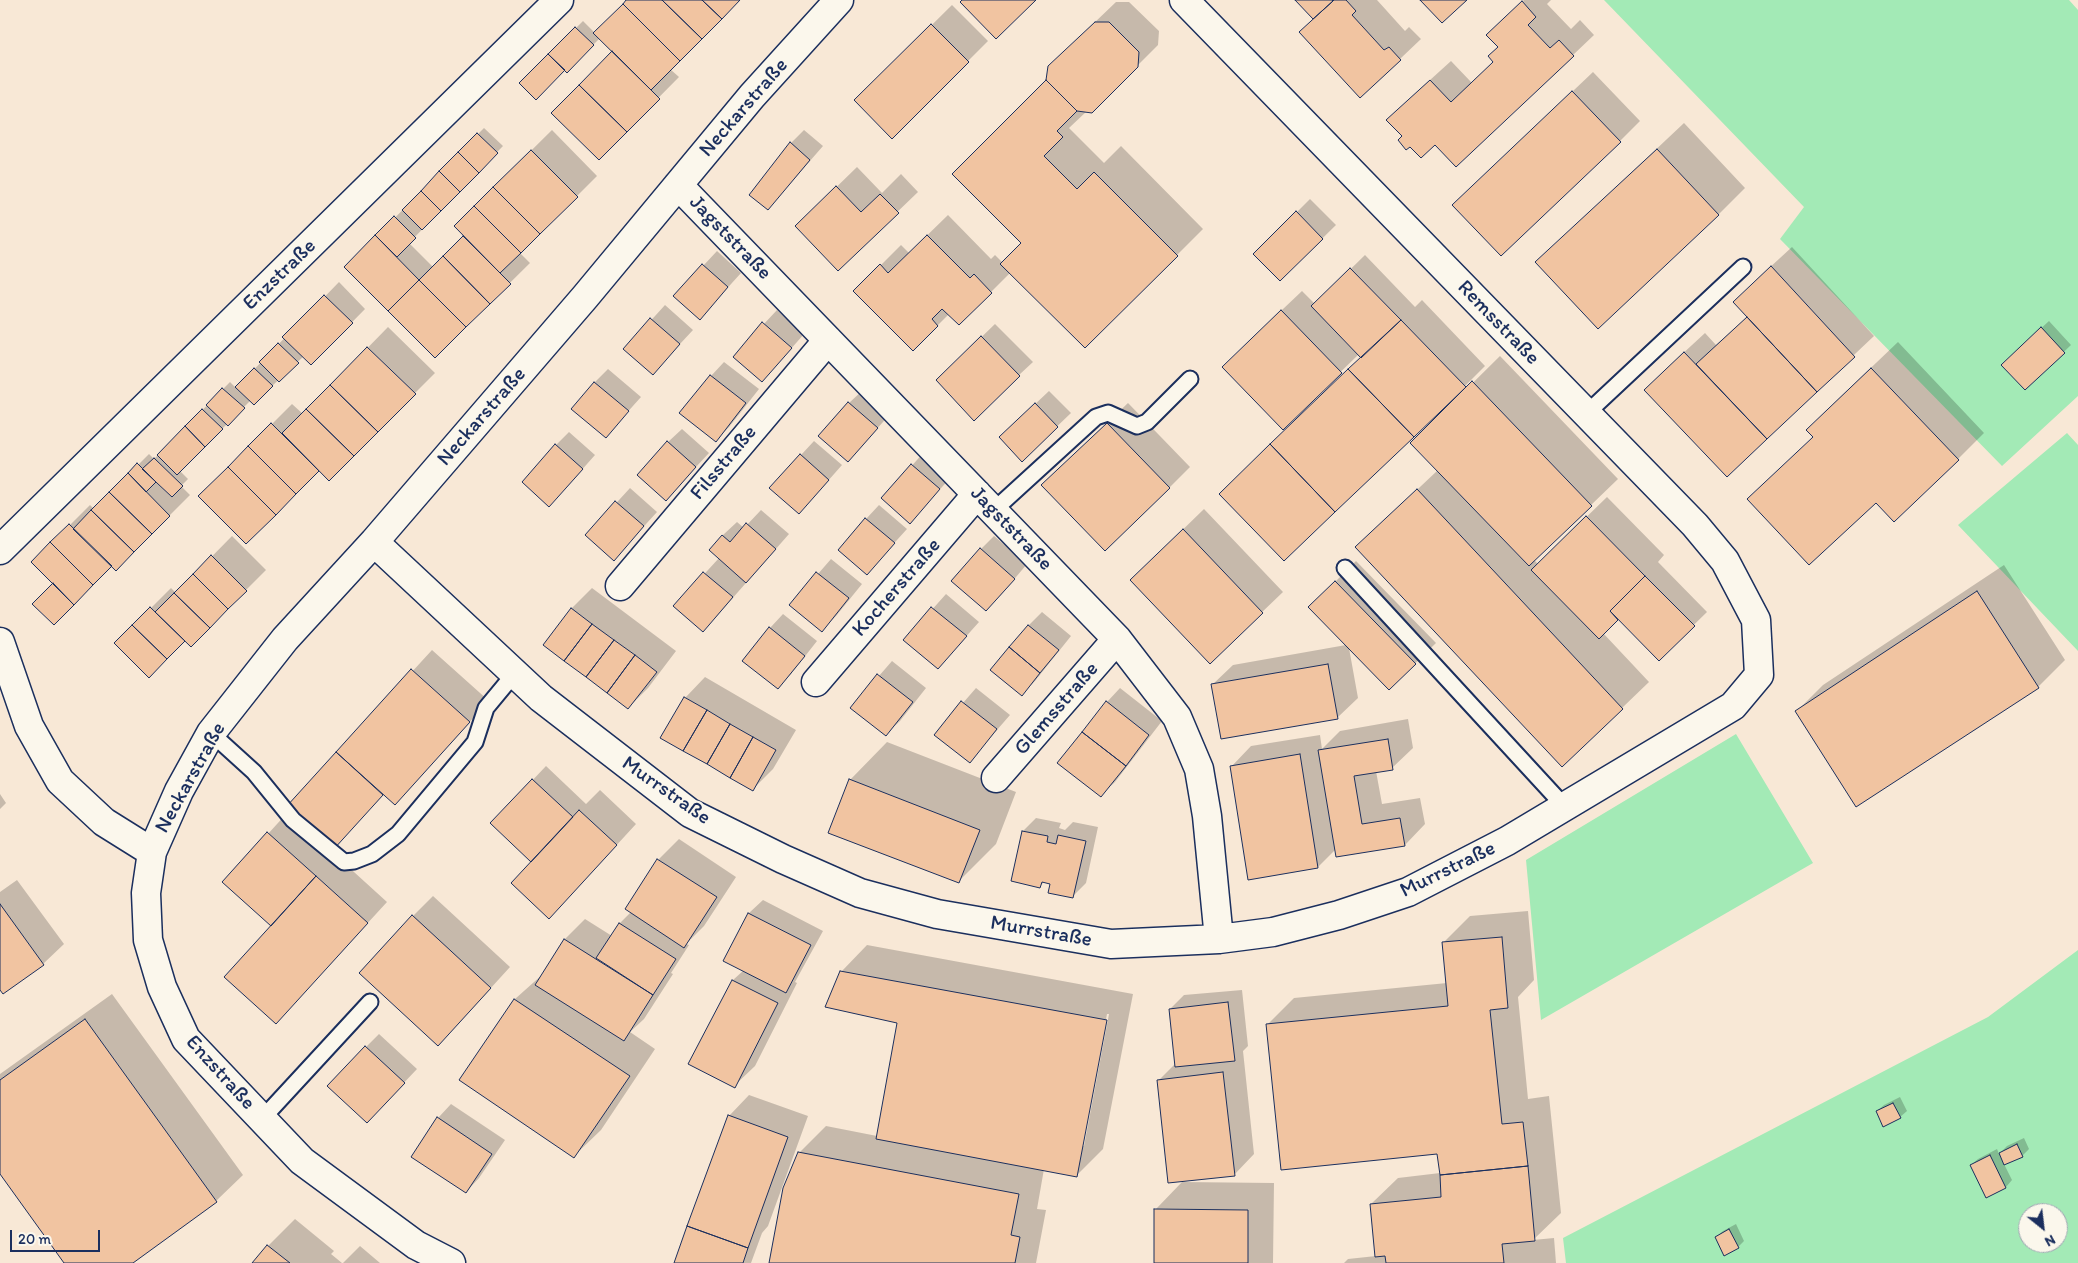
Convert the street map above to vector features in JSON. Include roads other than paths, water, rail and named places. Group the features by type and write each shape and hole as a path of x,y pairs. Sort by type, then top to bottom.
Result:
{"street":[{"name":"Enzstraße","path":"0,550 559,0"},
{"name":"Neckarstraße","path":"152,852 179,791 212,733 285,638 374,542 585,297 752,96 839,0"},
{"name":"Remsstraße","path":"1184,0 1695,525 1726,561 1756,620 1759,675"},
{"name":"Jagststraße","path":"678,185 1117,639 1177,717 1199,769 1207,816 1220,940"},
{"name":"Filsstraße","path":"620,586 828,340"},
{"name":"Kocherstraße","path":"816,682 985,502"},
{"name":"Murrstraße","path":"374,542 541,698 690,813 783,860 860,893 937,914 1111,944 1220,940 1273,932 1339,916 1408,892 1507,841 1733,706 1759,675"},
{"name":"Glemsstraße","path":"996,778 1117,639"},
{"path":"0,642 29,726 60,781 104,822 152,852"},
{"name":"Enzstraße","path":"152,852 146,893 148,940 162,988 186,1039 302,1161 416,1245 451,1263"}],"lane":[{"path":"1587,414 1743,267"},
{"path":"985,502 1096,417 1108,413 1137,426 1147,422 1190,379"},
{"path":"1345,568 1565,807"},
{"path":"212,733 254,772 292,820 344,862 354,861 372,854 398,834 405,826 475,742 486,708 515,673"},
{"path":"262,1119 370,1002"}]}
